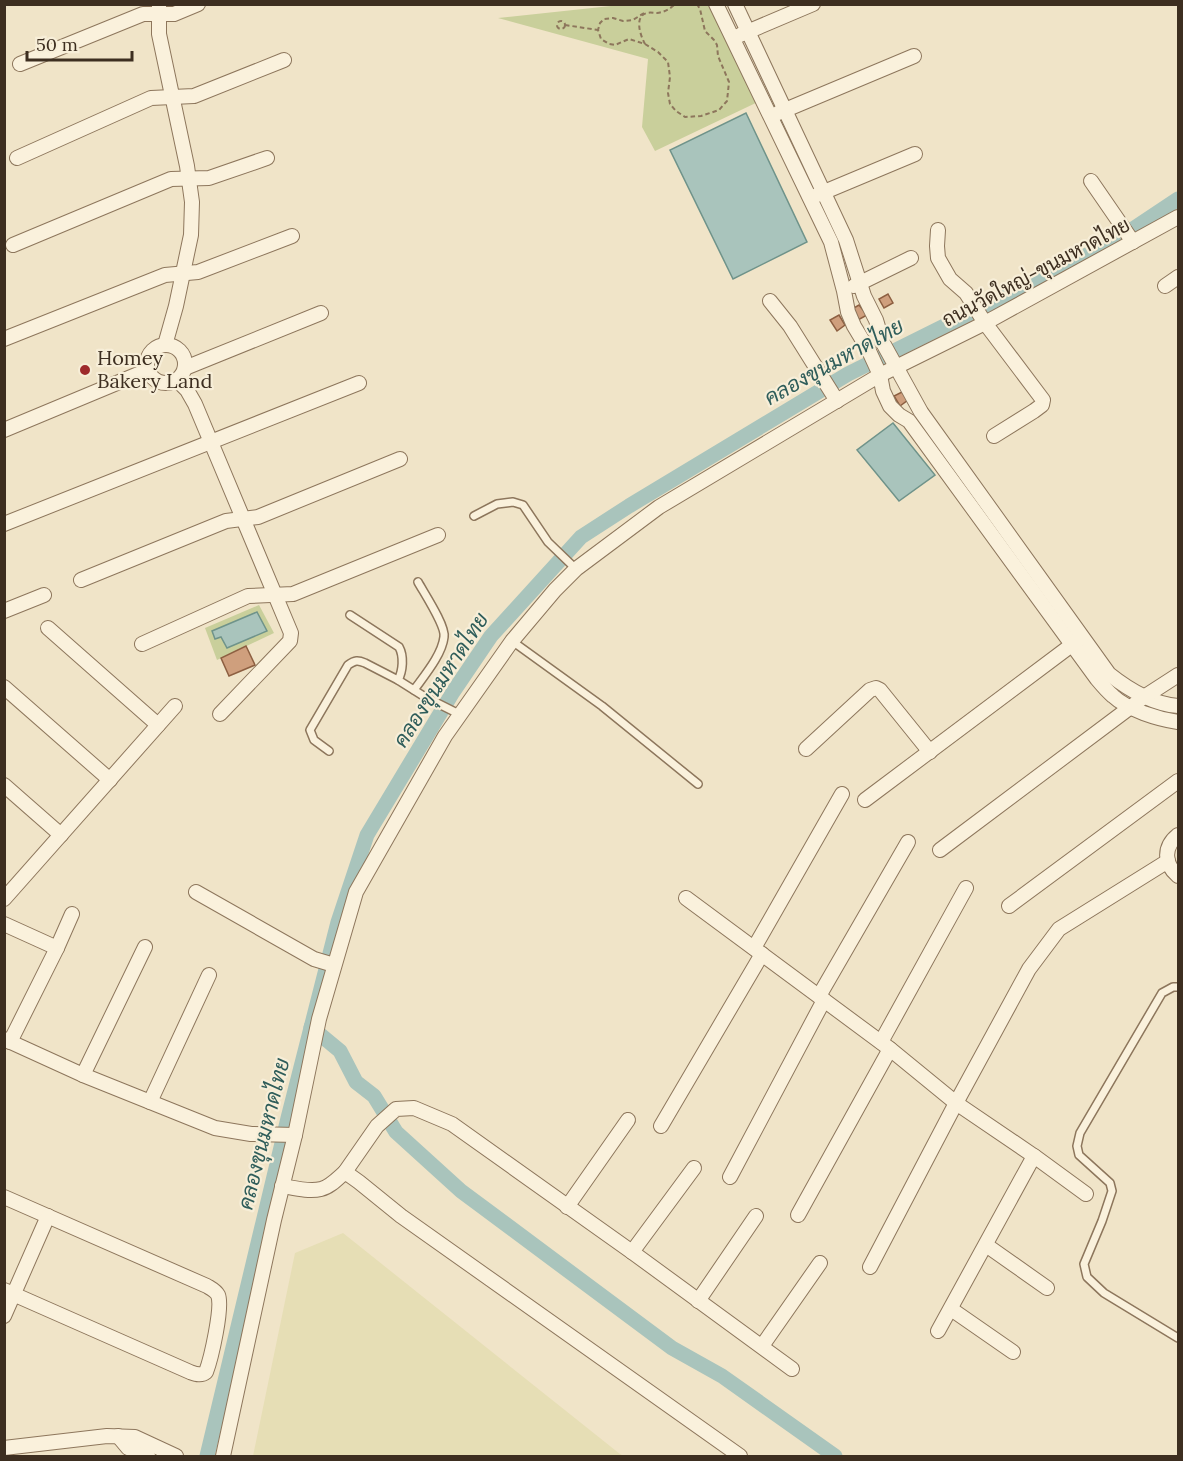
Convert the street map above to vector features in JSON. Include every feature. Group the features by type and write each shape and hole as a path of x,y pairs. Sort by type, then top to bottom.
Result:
{"street":[{"path":"20,64 143,14 159,9 174,14 198,4"},
{"path":"716,4 831,242 848,312 870,351 890,406 909,421 1078,641 1109,674 1126,688 1144,697 1179,706"},
{"path":"735,4 846,240 883,343 921,412 1078,641 1096,679 1114,697 1130,708 1179,722"},
{"path":"732,38 813,4"},
{"path":"159,9 159,34 192,202 191,234 176,306 165,345"},
{"path":"770,116 914,56"},
{"path":"17,158 151,98 194,96 284,60"},
{"path":"810,199 915,154"},
{"path":"14,245 171,179 209,178 267,158"},
{"path":"1091,181 1131,240"},
{"name":"ถนนวัดใหญ่-ขุนมหาดไทย","path":"225,1456 282,1186 290,1135 332,964 356,892 439,746 454,712 573,566 659,507 833,396 896,367 982,318 1131,240 1179,218"},
{"path":"938,230 938,258 951,279 966,293 1043,401 1042,405 1034,411 994,436"},
{"path":"4,339 165,275 198,272 292,236"},
{"path":"844,291 911,258"},
{"path":"1166,286 1179,277"},
{"path":"770,301 790,326 833,396"},
{"path":"185,368 321,313"},
{"path":"165,345 177,348 185,358 182,376 165,383 153,378 148,370 147,361 153,350 165,345"},
{"path":"4,430 148,370"},
{"path":"177,380 187,390 195,404 291,633 290,641 220,714"},
{"path":"4,524 359,383"},
{"path":"909,421 921,412"},
{"path":"81,580 226,521 258,518 400,459"},
{"path":"142,644 248,596 293,594 438,534"},
{"path":"4,611 44,595"},
{"path":"48,628 158,725"},
{"path":"865,800 1078,641"},
{"path":"940,850 1144,697 1179,675"},
{"path":"4,687 110,780"},
{"path":"806,748 870,690 876,688 930,752"},
{"path":"7,891 61,835 175,706"},
{"path":"1009,906 1179,781"},
{"path":"4,785 61,835"},
{"path":"661,1126 842,794"},
{"path":"1179,835 1170,844 1167,852 1171,869 1179,876"},
{"path":"730,1177 821,998 908,842"},
{"path":"870,1267 1029,969 1059,929 1168,861"},
{"path":"798,1215 966,888"},
{"path":"196,892 315,959 332,964"},
{"path":"686,898 885,1046 956,1103 1035,1156 1086,1194"},
{"path":"72,914 57,948 7,1041 83,1075 215,1128 251,1134 290,1135"},
{"path":"4,924 57,948"},
{"path":"83,1075 145,947"},
{"path":"150,1102 209,975"},
{"path":"282,1186 309,1190 328,1186 345,1172 377,1126 396,1109 414,1108 452,1125 792,1369"},
{"path":"567,1207 628,1120"},
{"path":"938,1331 1035,1156"},
{"path":"632,1252 694,1168"},
{"path":"345,1172 401,1216 740,1456"},
{"path":"4,1197 217,1292 219,1314 206,1372 203,1374 190,1372 9,1292"},
{"path":"4,1316 9,1292 48,1216"},
{"path":"698,1301 756,1216"},
{"path":"986,1245 1047,1288"},
{"path":"762,1346 820,1263"},
{"path":"951,1309 1013,1352"},
{"path":"118,1436 128,1448 148,1456"},
{"path":"4,1448 118,1436 135,1437 176,1456"}],"lane":[{"path":"474,516 497,504 513,502 523,505 548,542 573,566"},
{"path":"414,690 438,655 445,636 441,623 418,582"},
{"path":"350,615 399,647 402,666 398,680"},
{"path":"512,641 602,706 698,784"},
{"path":"329,751 314,740 310,730 348,665 354,661 360,660 454,712"},
{"path":"1179,987 1173,987 1162,993 1080,1133 1077,1146 1078,1155 1110,1183 1112,1191 1084,1264 1087,1277 1104,1293 1179,1338"}],"path":[{"path":"675,4 667,11 644,13 633,20 604,19 598,30 601,39 609,44 615,45 629,39 645,44 658,52 668,62 670,104 685,117 701,116 719,110 727,101 729,82 718,56 717,45 705,31 698,4"},
{"path":"644,13 639,23 645,44"},
{"path":"565,25 598,30"}],"shaded area":[{"path":"343,1233 624,1456 253,1456 295,1253"}],"green space":[{"path":"620,5 716,5 762,100 655,151 642,127 648,59 498,18"},
{"path":"259,605 274,633 217,660 205,628"}],"water":[{"path":"746,113 807,242 733,279 670,150"},
{"path":"893,423 935,475 899,501 857,450"},
{"path":"257,612 267,631 227,648 221,637 215,639 212,631"}],"building":[{"path":"888,294 893,303 884,308 879,299"},
{"path":"859,305 867,315 858,320 852,309"},
{"path":"839,315 845,325 837,331 830,320"},
{"path":"902,392 908,400 900,406 894,396"},
{"path":"246,646 255,665 229,676 221,658"}],"waterway":[{"name":"คลองขุนมหาดไทย","path":"207,1456 288,1118 338,922 367,835 453,692 491,636 581,537 629,506 848,374 1115,241 1178,199"},
{"path":"311,1027 340,1051 356,1082 374,1096 396,1132 461,1191 672,1348 722,1376 835,1456"}],"place":[{"name":"Homey Bakery Land","path":"85,370"}]}
